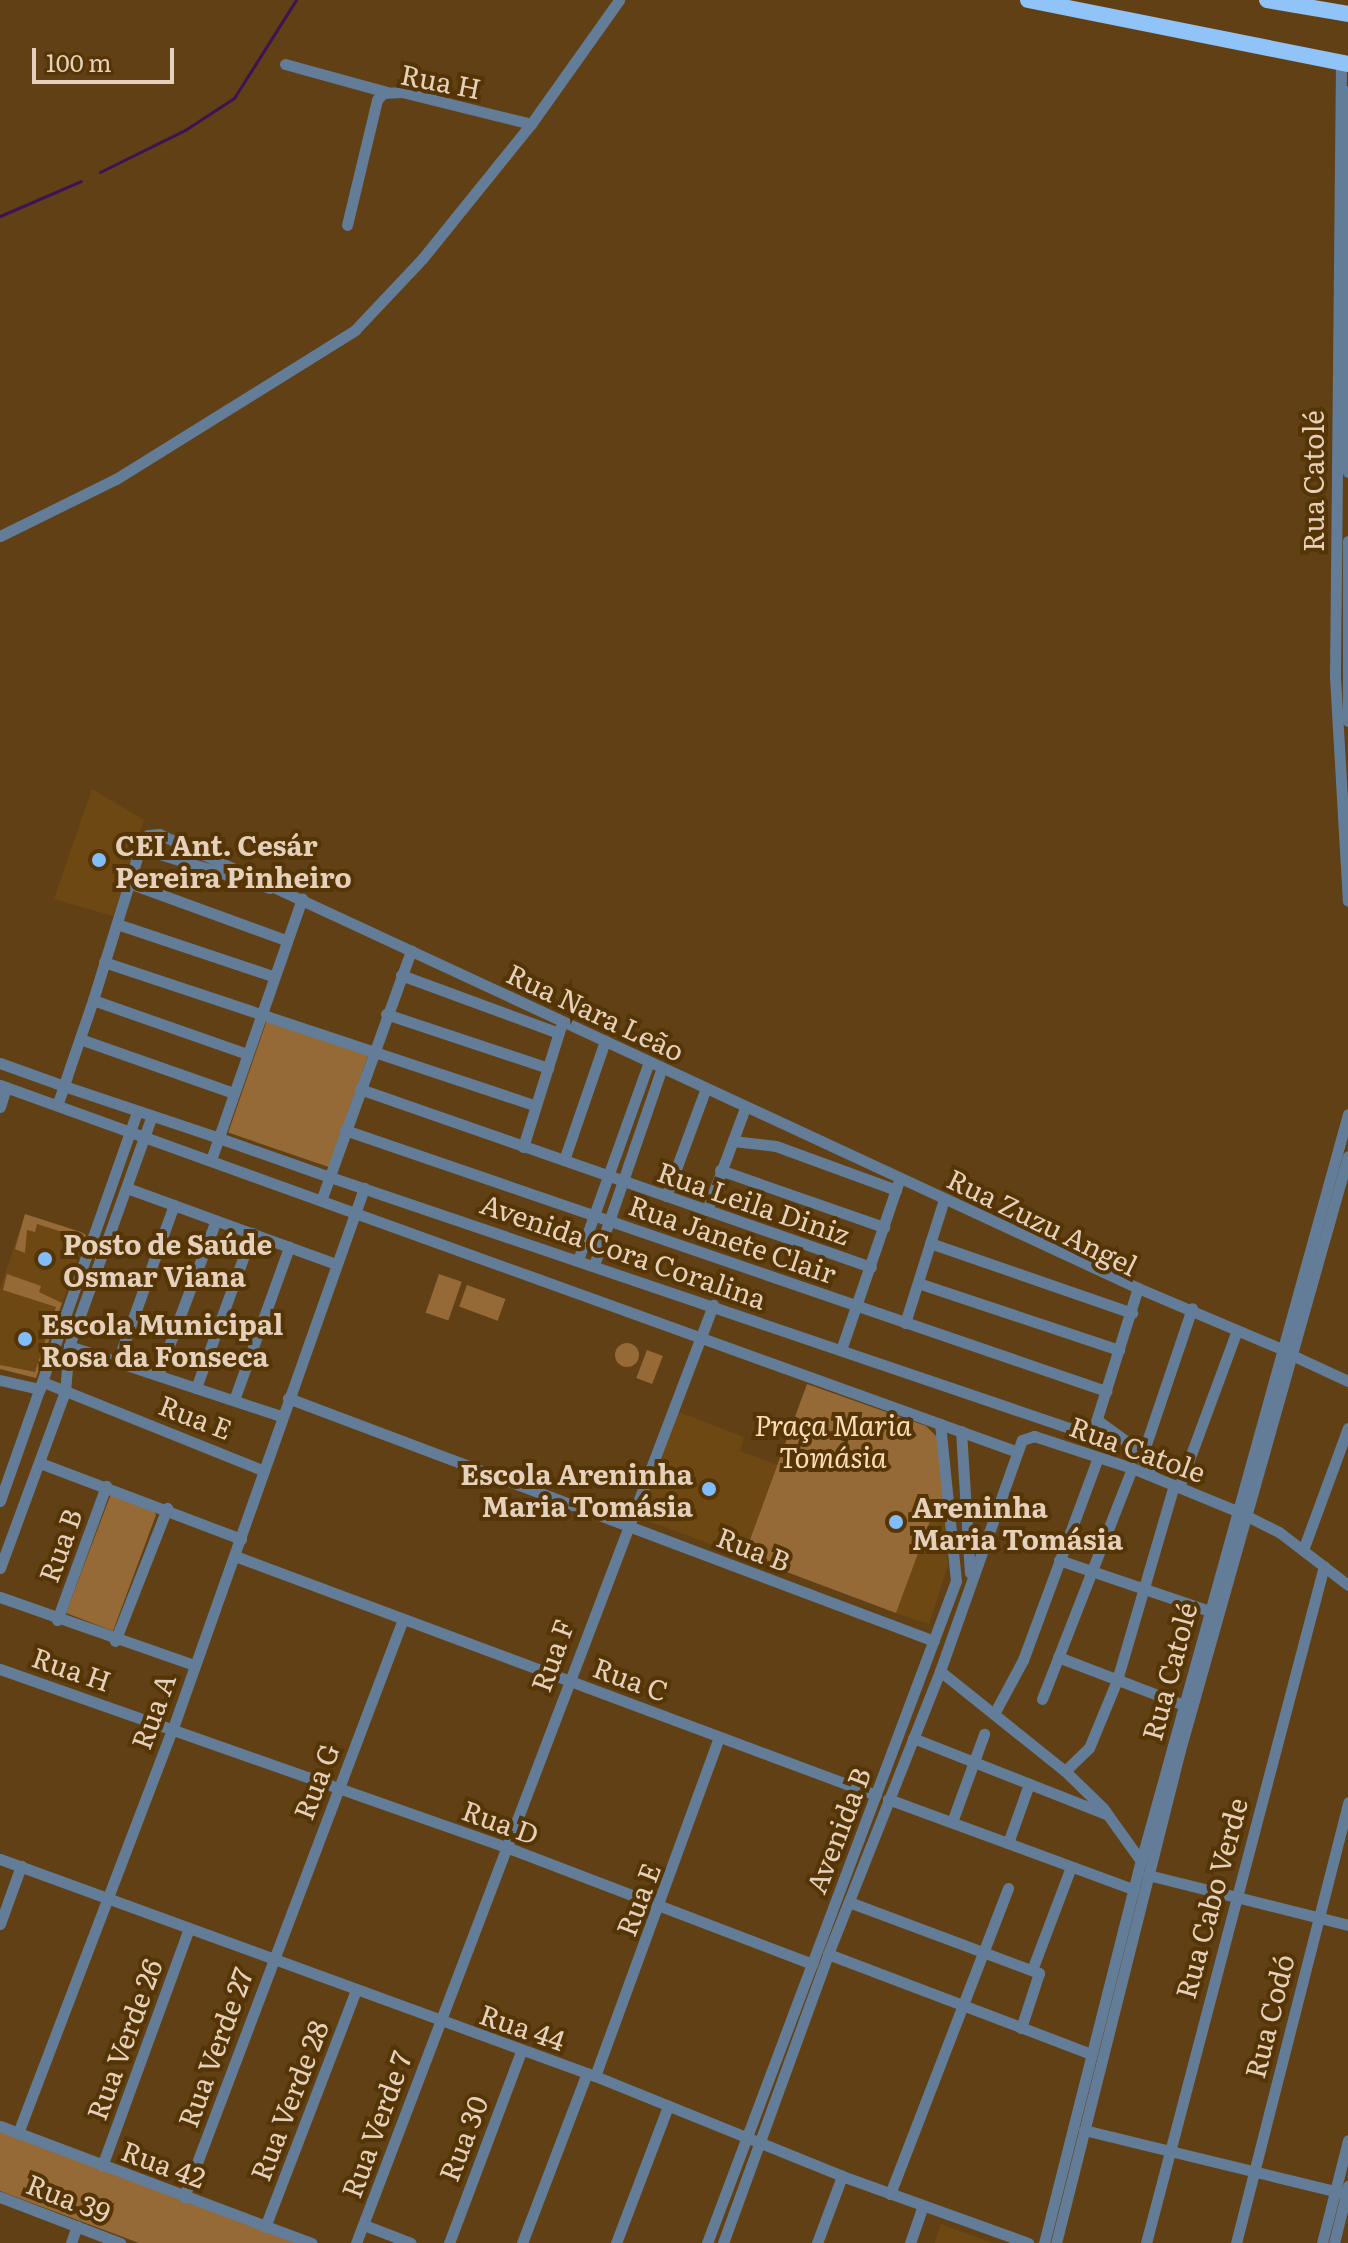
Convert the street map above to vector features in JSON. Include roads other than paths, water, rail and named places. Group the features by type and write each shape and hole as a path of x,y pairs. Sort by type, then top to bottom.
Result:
{"highway":[{"path":"1028,0 1345,63"},
{"path":"1267,0 1338,9"}],"street":[{"path":"0,536 130,471 355,330 422,259 531,124 619,0"},
{"name":"Rua Catolé","path":"1345,63 1341,603 1348,901"},
{"path":"285,64 387,92"},
{"name":"Rua Catolé","path":"1348,91 1348,472"},
{"name":"Rua H","path":"347,225 377,100 387,92 531,124"},
{"name":"Rua Catolé","path":"1348,541 1341,603 1348,721"},
{"name":"Rua Nara Leão","path":"285,891 140,848 148,835 178,839 411,951 560,1027"},
{"path":"57,1105 140,848"},
{"path":"129,883 286,940"},
{"path":"211,1160 272,976 302,898"},
{"path":"117,924 272,976"},
{"path":"322,1198 411,951"},
{"path":"104,962 536,1106"},
{"name":"Rua Nara Leão","path":"401,975 605,1041 887,1172"},
{"path":"93,1000 247,1054"},
{"path":"386,1014 548,1068"},
{"path":"523,1147 560,1027"},
{"path":"80,1039 233,1093"},
{"path":"564,1160 605,1041"},
{"path":"578,1260 649,1062"},
{"name":"Avenida Cora Coralina","path":"0,1063 1084,1433 1096,1424"},
{"path":"594,1265 662,1068"},
{"path":"0,1107 3,1086"},
{"name":"Avenida Cora Coralina","path":"3,1086 356,1209 372,1223 940,1424 1019,1445"},
{"path":"666,1196 706,1088"},
{"name":"Rua Leila Diniz","path":"360,1089 871,1267"},
{"path":"707,1210 745,1108"},
{"path":"0,1501 137,1111"},
{"name":"Rua Catolé","path":"1289,1353 1348,1114"},
{"path":"0,1568 65,1391 69,1346 152,1116"},
{"name":"Rua Janete Clair","path":"345,1130 1106,1391"},
{"path":"733,1141 776,1146 898,1184 841,1350"},
{"name":"Rua Catolé","path":"1056,2243 1243,1514 1348,1156"},
{"path":"720,1170 884,1227"},
{"name":"Rua Zuzu Angel","path":"887,1172 898,1184 944,1199 1138,1288 1096,1424"},
{"path":"127,1188 336,1264"},
{"name":"Rua A","path":"18,2133 173,1728 364,1188"},
{"path":"905,1323 944,1199"},
{"path":"117,1363 174,1205"},
{"path":"158,1375 216,1220"},
{"path":"196,1388 252,1233"},
{"path":"930,1243 1132,1313"},
{"path":"234,1400 289,1247"},
{"path":"918,1283 1119,1350"},
{"path":"1138,1288 1192,1308 1348,1381"},
{"name":"Rua F","path":"438,2022 698,1336 713,1305"},
{"path":"1142,1456 1192,1308"},
{"path":"1065,1771 1089,1748 1117,1680 1176,1486 1237,1330"},
{"path":"69,1346 281,1416"},
{"path":"54,1349 55,1372 65,1391"},
{"path":"0,1380 65,1391"},
{"name":"Rua E","path":"65,1391 264,1471"},
{"name":"Rua B","path":"288,1398 934,1641"},
{"name":"Avenida B","path":"723,2243 849,1902 957,1567 940,1424"},
{"path":"1096,1424 1142,1456 1156,1478"},
{"path":"1303,1550 1348,1428"},
{"name":"Avenida B","path":"961,1431 971,1582"},
{"name":"Rua Catole","path":"1019,1445 1034,1436 1176,1486 1243,1514 1347,1581"},
{"name":"Avenida B","path":"707,2243 812,1964 882,1797 913,1738 940,1671 1019,1445"},
{"path":"995,1712 1023,1660 1098,1457"},
{"path":"40,1463 167,1508 241,1539"},
{"path":"1042,1699 1132,1468"},
{"name":"Rua B","path":"57,1620 106,1486"},
{"path":"115,1641 167,1508"},
{"name":"Rua Catolé","path":"1044,2243 1133,1889 1210,1611 1243,1514"},
{"name":"Rua C","path":"235,1556 1133,1889"},
{"path":"1059,1560 1210,1611"},
{"name":"Rua Cabo Verde","path":"1146,2243 1234,1894 1324,1566"},
{"path":"0,1597 115,1641 194,1665"},
{"name":"Rua G","path":"272,1960 403,1619"},
{"path":"1058,1657 1184,1705"},
{"name":"Rua H","path":"0,1669 173,1728"},
{"path":"940,1671 1065,1771 1107,1815 1141,1861"},
{"name":"Rua D","path":"173,1728 506,1847 812,1964"},
{"path":"952,1822 984,1734"},
{"name":"Rua E","path":"522,2243 660,1905 719,1737"},
{"path":"913,1738 1107,1815"},
{"path":"1008,1843 1029,1784"},
{"name":"Rua Codó","path":"1236,2243 1348,1802"},
{"name":"Rua 44","path":"0,1859 438,2022 591,2075 842,2176 1028,2243"},
{"path":"0,1924 21,1866"},
{"path":"1032,1970 1071,1867"},
{"path":"1148,1875 1234,1894 1348,1925"},
{"path":"890,2194 1008,1888"},
{"path":"849,1902 1040,1975 1021,2028"},
{"name":"Rua Verde 26","path":"102,2166 189,1928"},
{"path":"828,1954 1091,2054"},
{"name":"Rua Verde 27","path":"184,2197 272,1960"},
{"name":"Rua Verde 28","path":"265,2227 356,1990"},
{"path":"1105,1996 1118,1999"},
{"name":"Rua Verde 7","path":"356,2243 438,2022"},
{"name":"Rua 30","path":"449,2243 521,2051"},
{"path":"616,2243 668,2106"},
{"name":"Rua 42","path":"0,2126 312,2243"},
{"path":"1084,2130 1343,2191"},
{"path":"1334,2243 1348,2140"},
{"path":"817,2243 842,2176"},
{"path":"1322,2243 1343,2191"},
{"name":"Rua 39","path":"0,2197 120,2243"},
{"path":"910,2243 923,2206"},
{"path":"364,2225 411,2243"},
{"path":"71,2243 77,2226"}],"waterway":[{"path":"100,172 185,130 234,98 296,0"},
{"path":"0,216 81,181"}],"place":[{"name":"CEI Ant. Cesár Pereira Pinheiro","path":"99,860"},
{"name":"Posto de Saúde Osmar Viana","path":"45,1259"},
{"name":"Escola Municipal Rosa da Fonseca","path":"25,1339"},
{"name":"Escola Areninha Maria Tomásia","path":"709,1489"},
{"name":"Areninha Maria Tomásia","path":"896,1522"}],"park label":[{"name":"Praça Maria Tomásia","path":"833,1440"}]}
